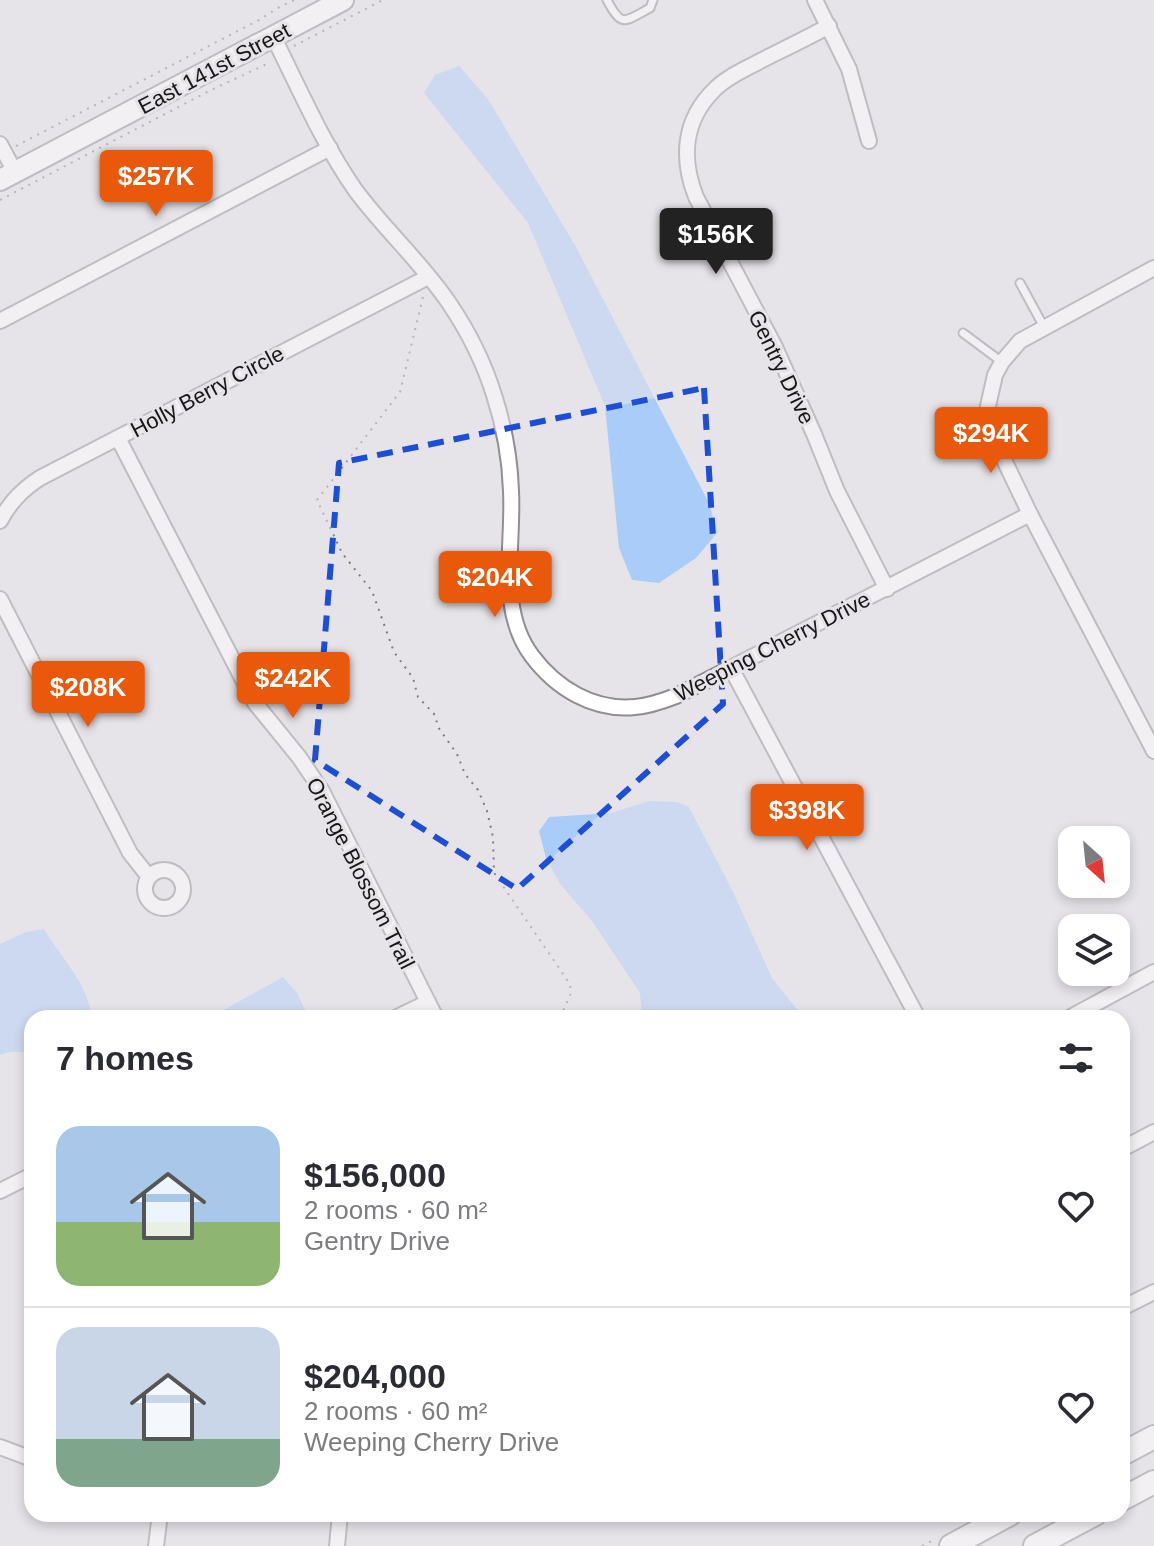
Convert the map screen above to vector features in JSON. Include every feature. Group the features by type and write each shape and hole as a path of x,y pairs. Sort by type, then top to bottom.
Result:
{"main road":[{"path":"1130,1450 1154,1437"},
{"path":"1130,1495 1154,1482"},
{"path":"951,1546 995,1522"},
{"path":"1035,1546 1080,1522"}],"street":[{"name":"East 141st Street","path":"8,176 277,44 343,0"},
{"path":"815,0 849,69 869,141"},
{"name":"Gentry Drive","path":"829,26 716,87 697,113 687,141 686,157 696,197 775,347 837,491 887,589"},
{"name":"Weeping Cherry Drive","path":"277,44 347,177 448,302 468,335 493,392 509,459 510,593 518,632 528,652 545,673 564,688 583,699 619,707 653,704 676,696 1030,514"},
{"path":"2,148 8,176"},
{"path":"0,321 330,148"},
{"path":"1154,268 1020,341 1002,362 991,389 988,420 1030,514 1154,751"},
{"name":"Holly Berry Circle","path":"0,521 17,495 30,485 428,277"},
{"name":"Orange Blossom Trail","path":"118,438 255,703 322,791 432,1010"},
{"path":"0,599 130,853 149,877"},
{"path":"731,668 914,1010"},
{"path":"1084,1010 1154,972"},
{"path":"412,1010 428,1002"},
{"path":"1130,1145 1154,1132"},
{"path":"0,1191 24,1180"},
{"path":"1130,1304 1154,1292"},
{"path":"0,1447 24,1456"},
{"path":"156,1546 159,1522"},
{"path":"337,1546 339,1522"}],"lane":[{"path":"607,0 616,17 627,20 650,8 653,0"},
{"path":"1020,283 1044,327"},
{"path":"963,333 1002,362"}],"path":[{"path":"2,148 295,0"},
{"path":"0,200 211,90 266,66 277,44 383,0"},
{"path":"428,277 400,392 317,500 342,553 372,591 394,652 413,678 418,697 435,715 438,727 478,790 493,837 494,873 570,984 571,993 564,1010"}],"highlighted area":[{"path":"704,388 723,704 517,889 315,760 339,463"}],"water":[{"path":"459,66 488,99 576,247 709,503 718,532 696,558 659,583 632,580 619,548 605,406 528,223 424,93 435,75"},
{"path":"649,801 677,802 689,807 734,894 772,978 798,1010 641,1010 640,993 592,921 560,884 546,858 539,831 549,817 611,813"},
{"path":"44,929 80,982 90,1010 24,1010 24,1052 0,1055 0,944 26,932"},
{"path":"283,977 297,993 305,1010 223,1010"}]}
